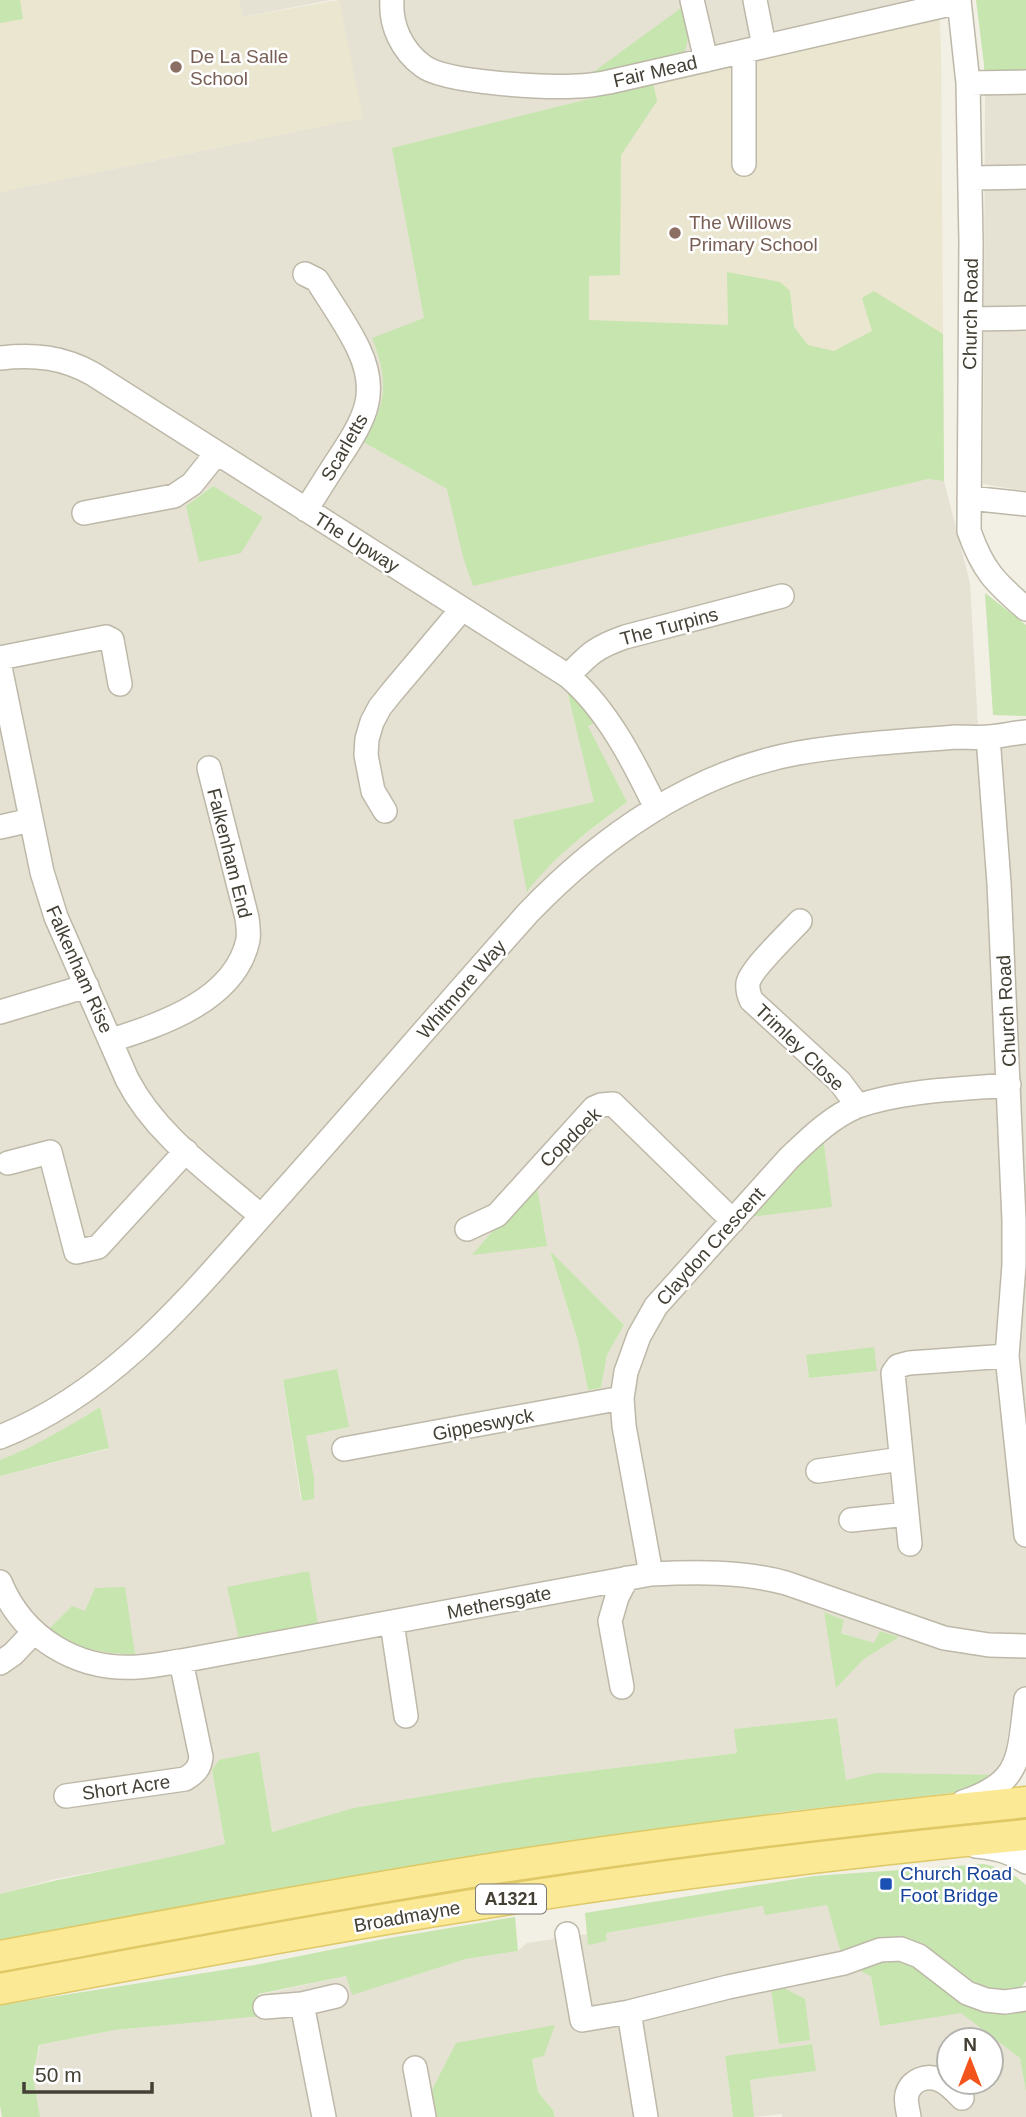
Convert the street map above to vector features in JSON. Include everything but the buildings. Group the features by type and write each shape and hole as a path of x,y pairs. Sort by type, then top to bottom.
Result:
{"main road":[{"name":"Broadmayne","path":"0,1956 505,1867 741,1834 1026,1802"},
{"name":"Broadmayne","path":"0,1989 450,1908 680,1875 938,1843 1026,1835"}],"street":[{"name":"Fair Mead","path":"392,0 394,28 410,54 423,66 448,76 578,86 609,82 959,1"},
{"path":"692,0 706,60"},
{"path":"744,164 754,49 755,0"},
{"name":"Church Road","path":"959,1 968,83 970,178 969,531 982,562 996,583 1026,609"},
{"path":"968,83 1026,82"},
{"path":"970,178 1026,177"},
{"name":"Scarletts","path":"305,274 317,281 358,348 366,368 369,393 365,414 356,432 306,509"},
{"path":"971,319 1026,318"},
{"name":"The Upway","path":"0,358 45,357 77,365 568,676 586,691 602,711 656,808"},
{"path":"84,513 174,495 192,484 216,454"},
{"path":"969,498 1026,504"},
{"name":"The Turpins","path":"568,676 601,645 782,596"},
{"path":"385,811 373,790 366,755 372,722 386,700 462,609"},
{"path":"0,658 106,637 111,640 120,684"},
{"name":"Falkenham Rise","path":"0,667 51,904 137,1098 150,1116 186,1151 261,1216"},
{"name":"Whitmore Way","path":"0,1437 30,1426 65,1405 92,1387 144,1343 261,1216 519,923 559,881 607,841 656,808 709,781 795,754 859,744 988,737 1026,732"},
{"name":"Church Road","path":"988,737 1015,988 1009,1085 1020,1211 1020,1264 1007,1356 1018,1397 1026,1535"},
{"name":"Falkenham End","path":"111,1040 155,1027 203,1000 226,980 240,960 248,938 247,918 209,768"},
{"path":"0,827 32,820"},
{"name":"Trimley Close","path":"800,921 754,971 748,981 748,992 751,1000 840,1082 858,1106"},
{"path":"0,1012 87,986"},
{"name":"Claydon Crescent","path":"650,1574 624,1426 622,1398 626,1372 639,1336 656,1306 789,1158 835,1119 858,1106 924,1093 1009,1085"},
{"path":"593,1087 613,1104"},
{"name":"Copdoek","path":"467,1229 497,1215 594,1108 613,1104 733,1221"},
{"path":"8,1163 50,1152 76,1252 98,1247 186,1151"},
{"path":"911,1544 893,1373 903,1358 1007,1356"},
{"name":"Gippeswyck","path":"344,1449 622,1398"},
{"path":"818,1471 901,1459"},
{"path":"851,1520 907,1514"},
{"name":"Methersgate","path":"0,1582 18,1614 49,1645 64,1654 95,1664 138,1667 392,1623 650,1574 693,1572 743,1574 765,1578 944,1637 989,1645 1026,1646"},
{"path":"622,1687 610,1621 617,1597 627,1578"},
{"path":"392,1623 406,1716"},
{"path":"0,1663 13,1654 34,1632"},
{"name":"Short Acre","path":"66,1796 185,1779 197,1769 201,1757 181,1661"},
{"path":"929,1812 981,1796 997,1788 1010,1773 1017,1759 1026,1699"},
{"path":"1020,1742 1021,1758 1026,1766"},
{"path":"938,1843 998,1848 1026,1862"},
{"path":"567,1934 582,2021 844,1962 880,1950 901,1948 919,1956 967,1993 986,2000 1005,2002 1026,1999"},
{"path":"265,2007 302,2004 336,1996"},
{"path":"302,2004 324,2117"},
{"path":"629,2012 646,2117"},
{"path":"415,2068 424,2117"},
{"path":"909,2117 907,2092 916,2081 923,2078 932,2077 943,2081 962,2098"}],"shaded area":[{"name":"De La Salle School","path":"0,0 239,0 243,17 339,0 363,118 0,192"},
{"path":"239,0 331,0 242,17"},
{"path":"339,0 936,0 424,318 379,355 384,378 381,408 363,442 447,489 928,479 944,481 970,583 978,727 1026,724 1026,1713 1011,1714 1002,1775 846,1781 837,1718 735,1729 737,1753 533,1778 353,1808 272,1832 259,1753 212,1770 225,1844 176,1857 55,1879 0,1894 0,1476 108,1449 100,1407 66,1429 0,1460 0,192 362,118","holes":["212,486 263,517 186,506","566,689 598,721 587,726 627,802 574,843 540,874 528,891 513,820 595,802","550,1252 624,1325 607,1355 601,1388 588,1390 578,1341","806,1355 877,1371 809,1378","283,1381 349,1427 306,1436 314,1499 301,1501","824,1612 844,1620 840,1632 874,1644 880,1631 898,1637 864,1659 837,1687"]},
{"name":"The Willows Primary School","path":"939,12 944,481 928,479 473,586 393,148"},
{"path":"1026,92 1026,491 983,484 985,96"},
{"path":"827,1905 844,1962 871,1975 880,2026 961,2012 979,2026 935,2026 935,2096 1005,2096 1005,2046 1020,2058 1026,2092 1026,2117 782,2117 782,2114 754,2117 749,2080 815,2071 811,2044 725,2057 733,2117 555,2117 553,2110 538,2092 532,2058 554,2026 431,2092 436,2117 39,2117 33,2077 40,2045 115,2030 260,2015 258,1995 346,1976 353,1994 466,1959 518,1951 527,1943 588,1934 589,1944 607,1941 606,1933 764,1906 766,1914"}],"green space":[{"path":"0,0 20,0 23,19 0,23"},
{"path":"976,0 1026,0 1026,92 985,96"},
{"path":"681,8 688,37 683,54 592,73"},
{"name":"The Willows Primary School","path":"653,83 657,101 621,155 620,275 589,276 589,320 728,325 727,272 780,282 790,291 794,327 808,345 834,351 872,331 862,298 874,291 943,334 944,481 928,479 473,586 463,557 447,489 363,442 377,416 383,391 381,367 372,338 424,318 392,148"},
{"path":"213,486 263,517 241,553 199,562 186,506"},
{"path":"985,593 1026,625 1026,716 993,715"},
{"path":"566,687 598,721 588,726 627,802 561,855 527,892 513,820 594,802"},
{"path":"823,1137 832,1207 750,1217"},
{"path":"536,1181 547,1246 472,1255"},
{"path":"550,1251 624,1325 607,1355 601,1388 588,1390 578,1341"},
{"path":"874,1347 877,1371 809,1378 806,1355"},
{"path":"337,1369 349,1427 306,1436 314,1478 314,1499 302,1501 283,1380"},
{"path":"100,1407 109,1448 0,1476 0,1460 52,1436"},
{"path":"309,1571 318,1625 239,1639 227,1587"},
{"path":"125,1587 135,1654 112,1653 79,1646 49,1629 72,1606 85,1611 95,1588"},
{"path":"824,1612 844,1620 841,1633 874,1643 880,1631 899,1637 864,1659 836,1688"},
{"path":"837,1718 846,1780 876,1773 1002,1775 969,1791 773,1813 676,1834 0,1950 0,1894 225,1844 212,1770 219,1760 259,1752 272,1832 353,1808 533,1778 737,1753 734,1729"},
{"path":"984,1864 1007,1871 1026,1885 1026,1981 1015,1996 1016,2006 1026,2012 1026,2092 1020,2058 1005,2047 1005,2026 978,2026 961,2013 880,2026 871,1976 844,1963 827,1905 765,1915 763,1906 606,1933 607,1941 588,1945 585,1913 814,1876"},
{"path":"515,1917 518,1951 466,1959 352,1995 346,1976 258,1994 260,2016 115,2030 39,2045 33,2077 40,2117 2,2117 0,2005 255,1965 384,1939"},
{"path":"784,1988 805,1999 810,2040 779,2044 771,1989"},
{"path":"555,2025 544,2056 532,2059 538,2092 553,2110 555,2117 436,2117 431,2092 456,2043"},
{"path":"812,2044 816,2071 750,2080 754,2117 733,2117 725,2056"}],"place":[{"name":"De La Salle School","path":"176,67"},
{"name":"The Willows Primary School","path":"675,233"},
{"name":"Church Road Foot Bridge","path":"886,1884"}]}
